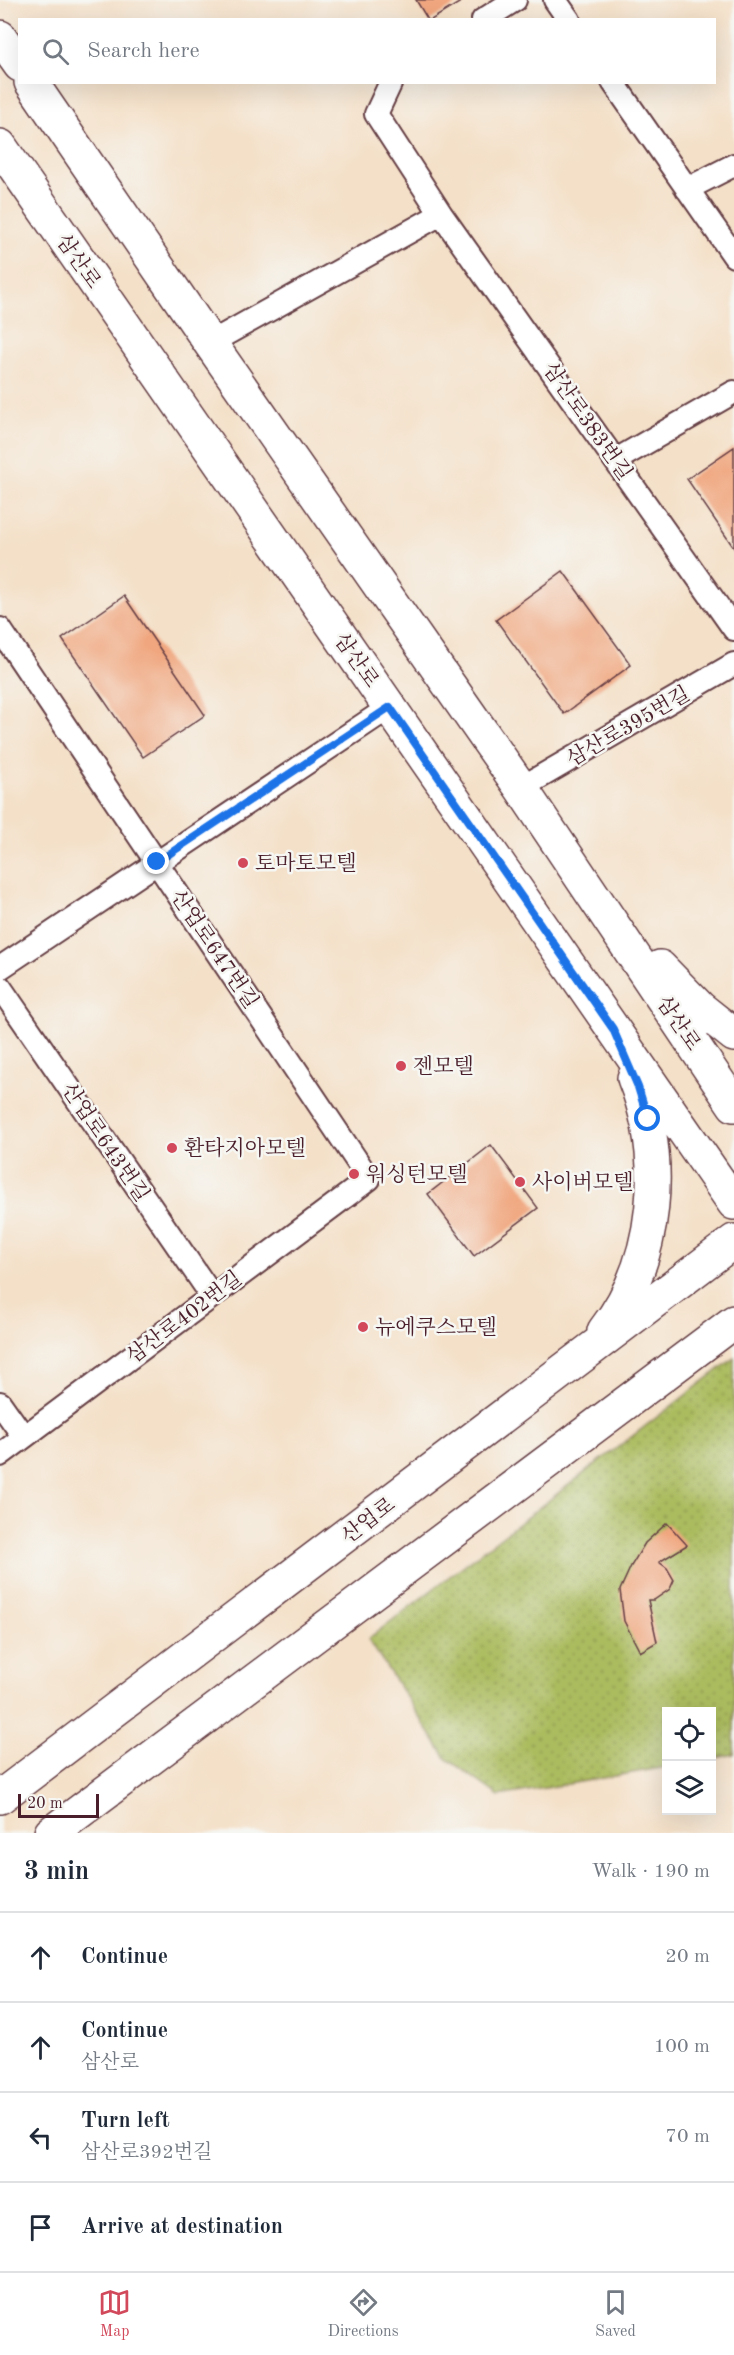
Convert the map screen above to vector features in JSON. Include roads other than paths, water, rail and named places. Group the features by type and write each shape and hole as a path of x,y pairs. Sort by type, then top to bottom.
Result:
{"main road":[{"path":"0,37 18,62"},
{"name":"삼산로","path":"32,84 210,344 521,788 734,1105"},
{"name":"삼산로","path":"0,146 734,1203"},
{"path":"582,879 678,987 734,1035"},
{"path":"586,1354 619,1309 642,1261 650,1223 653,1191 653,1157 648,1119 634,1078 613,1029"},
{"name":"산업로","path":"0,1797 734,1241"},
{"path":"51,1833 734,1322"}],"street":[{"path":"486,18 515,0"},
{"path":"555,0 568,18"},
{"name":"삼산로383번길","path":"390,84 376,114 441,214 734,629"},
{"path":"614,84 734,256"},
{"path":"687,189 734,165"},
{"path":"210,344 441,214"},
{"path":"616,460 734,392"},
{"name":"산업로647번길","path":"0,629 369,1179"},
{"name":"삼산로395번길","path":"521,788 734,664"},
{"path":"0,968 390,707"},
{"name":"산업로643번길","path":"0,987 212,1296"},
{"name":"삼산로402번길","path":"0,1455 369,1179"},
{"path":"0,1404 24,1437"}],"place":[{"name":"토마토모텔","path":"243,863"},
{"name":"젠모텔","path":"401,1066"},
{"name":"환타지아모텔","path":"172,1148"},
{"name":"워싱턴모텔","path":"354,1174"},
{"name":"사이버모텔","path":"520,1182"},
{"name":"뉴에쿠스모텔","path":"363,1327"}]}
